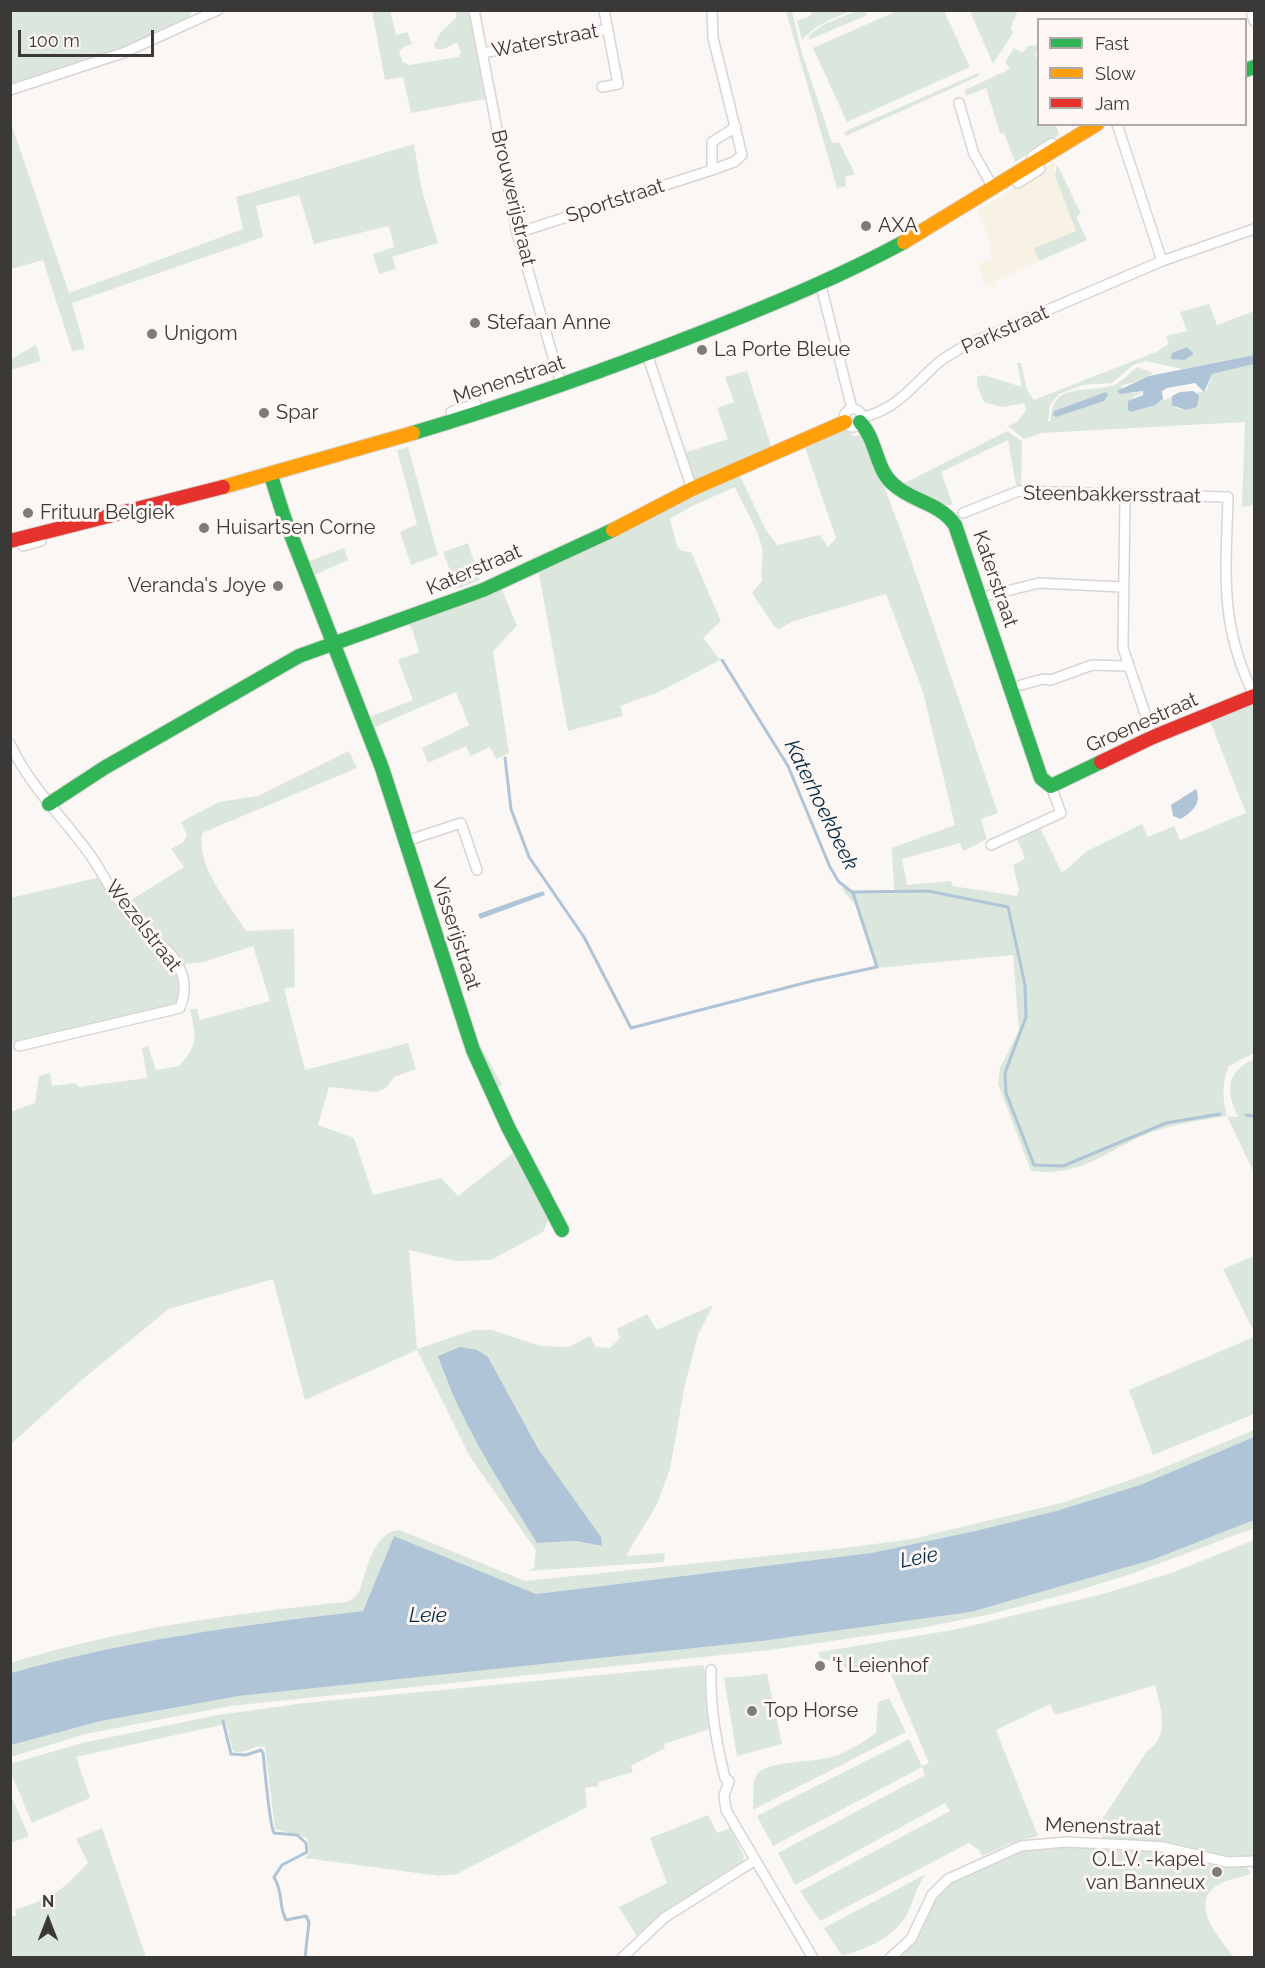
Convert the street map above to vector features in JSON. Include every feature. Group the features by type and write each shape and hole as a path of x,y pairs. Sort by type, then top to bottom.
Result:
{"street":[{"path":"10,90 114,56 198,15 218,10"},
{"name":"Brouwerijstraat","path":"474,10 517,233 561,384"},
{"name":"Waterstraat","path":"602,87 618,84 604,10"},
{"name":"Sportstraat","path":"517,233 712,170 734,162 742,155 713,38 712,10"},
{"path":"1251,10 1254,21"},
{"name":"Waterstraat","path":"482,53 608,29"},
{"path":"959,104 975,154 994,189"},
{"name":"Menenstraat","path":"10,541 272,476 561,384 647,354 820,282 927,229 1094,126"},
{"path":"1118,126 1162,261"},
{"path":"712,170 712,142 736,127"},
{"name":"Parkstraat","path":"848,416 852,426 881,413 900,401 939,362 966,345 1162,261 1254,229"},
{"path":"820,282 848,416 857,410 861,420"},
{"path":"647,354 693,489"},
{"name":"Katerstraat","path":"332,642 344,641 483,590 643,516 693,489 848,416"},
{"name":"Katerstraat","path":"861,420 888,480 902,491 939,506 956,525 1041,777 1049,786 1061,813 991,845"},
{"name":"Visserijstraat","path":"272,476 284,517 382,768 473,1050 508,1127 562,1230"},
{"name":"Steenbakkersstraat","path":"963,513 1019,491 1228,497 1228,619 1239,664 1254,695"},
{"path":"1125,495 1123,648 1127,666 1153,737"},
{"path":"990,595 1039,584 1122,587"},
{"path":"49,804 214,704 299,656 332,642"},
{"path":"1021,685 1043,678 1052,681 1092,664 1127,666"},
{"name":"Groenestraat","path":"1049,786 1153,737 1254,695"},
{"name":"Wezelstraat","path":"10,744 21,768 91,856 138,925 159,942 178,966 182,974 183,999 180,1008 19,1046"},
{"path":"406,841 461,823 477,870"},
{"path":"711,1670 710,1707 713,1732 725,1778 729,1781 724,1796 726,1810 813,1958"},
{"name":"Menenstraat","path":"890,1958 911,1939 932,1895 948,1879 1021,1846 1048,1842 1163,1847 1227,1862 1254,1861"},
{"path":"622,1958 664,1918 754,1861"}],"shaded area":[{"path":"813,10 850,11 818,26 802,40 797,21 810,16"},
{"path":"11,11 192,11 184,20 166,31 140,42 79,65 11,86"},
{"path":"372,11 390,11 396,35 407,32 412,44 403,47 399,53 403,62 409,65 459,57 461,52 457,42 444,49 436,49 434,45 440,33 456,18 456,11 469,11 485,99 411,113 403,77 385,80"},
{"path":"786,11 792,11 801,50 832,143 839,142 855,174 845,177 846,186 837,188"},
{"path":"856,11 865,11 867,15 809,40 809,35 823,25"},
{"path":"897,11 944,11 970,67 847,122 813,48"},
{"path":"970,11 1018,11 1011,27 1013,33 993,64"},
{"path":"1037,45 1035,53 1037,60 1037,126 1056,126 1059,135 1015,162 1004,133 1000,133 986,88 966,96 965,90 1010,69 1005,62 1014,48 1022,53 1028,46"},
{"path":"978,73 979,76 846,136 844,132"},
{"path":"10,120 69,293 243,229 236,197 414,144 421,187 438,243 392,257 396,269 379,274 373,254 394,247 389,226 314,244 299,195 256,206 263,237 72,303 85,349 72,351 43,260 11,269"},
{"path":"1055,161 1055,176 1077,231 1034,248 1039,261 995,281 997,285 991,287 989,283 984,285 978,264 992,259 989,237 977,211"},
{"path":"1057,164 1081,214 1076,216 1087,240 1039,261 1034,248 1076,231 1055,176"},
{"path":"1209,304 1217,325 1254,311 1254,355 1182,369 1146,361 1133,365 1112,383 1083,385 1059,394 1050,405 1048,421 1051,421 1057,399 1065,394 1116,384 1138,367 1153,373 1144,379 1121,386 1130,393 1143,392 1132,398 1131,412 1172,397 1176,408 1185,410 1199,395 1196,393 1206,391 1212,374 1254,364 1254,505 1242,507 1245,422 1042,433 1024,439 1008,426 1017,422 1026,410 1024,403 1002,407 984,402 977,385 977,377 984,375 1022,387 1017,363 1021,363 1027,390 1034,400 1156,352 1169,344 1166,336 1187,331 1180,312"},
{"path":"36,345 41,361 11,370 11,359"},
{"path":"747,371 772,449 694,481 684,453 728,439 717,408 734,402 725,377"},
{"path":"840,429 847,429 854,436 864,434 901,531 998,813 981,819 987,839 963,851 960,843 902,859 907,885 951,881 952,886 1017,896 1019,890 1013,865 1025,859 1017,838 1040,828 1062,873 1087,851 1142,824 1148,837 1174,826 1180,840 1246,813 1210,721 1254,703 1254,1053 1229,1066 1224,1090 1227,1116 1184,1123 1152,1132 1090,1163 1063,1171 1031,1171 998,1084 1000,1068 1019,1030 1013,955 876,968 856,906 841,888 855,891 894,890 892,848 955,825 923,692 886,594 794,621 779,629 774,626 752,593 762,581 762,548 754,525 735,487 692,506 670,519 677,546 682,551 691,552 721,621 703,638 720,660 659,692 620,706 623,716 568,731 538,569 740,476 766,530 777,545 820,535 828,547 836,538 805,447"},
{"path":"1007,431 1022,441 1021,485 1016,485 1008,440 941,472 953,505 946,505 903,484"},
{"path":"408,447 438,555 411,565 400,532 417,524 397,450"},
{"path":"468,543 480,580 457,589 443,552"},
{"path":"344,548 348,560 312,576 307,562"},
{"path":"502,590 517,626 493,651 509,753 496,759 490,747 471,756 466,746 428,763 422,748 469,725 456,692 370,729 367,718 413,700 398,660 419,652 412,629 407,622"},
{"path":"349,751 357,768 202,833 204,859 215,884 246,931 294,929 295,987 284,989 305,1070 408,1043 416,1069 394,1077 386,1088 376,1092 329,1087 318,1125 354,1138 373,1195 441,1178 458,1196 517,1150 550,1216 543,1232 491,1260 456,1261 409,1250 417,1349 473,1330 492,1330 541,1346 569,1347 590,1336 596,1347 610,1348 620,1338 617,1329 647,1314 657,1330 713,1305 698,1335 685,1384 670,1469 657,1504 626,1556 665,1553 664,1562 528,1571 534,1568 536,1550 470,1457 417,1350 305,1400 273,1279 169,1309 84,1378 11,1444 10,1112 35,1103 39,1076 50,1073 52,1086 75,1083 79,1087 147,1078 142,1048 148,1046 156,1070 179,1066 193,1046 194,1027 190,1009 197,1009 200,1020 270,1001 253,946 204,962 184,964 132,912 128,902 184,867 171,849 183,842 187,835 181,822 219,802 258,796","holes":["488,1357 539,1450 602,1546 576,1541 537,1543 491,1467 444,1375"]},
{"path":"101,877 171,959 178,975 179,1004 11,1043 11,1051 10,898"},
{"path":"474,1041 480,1045 502,1085 494,1090"},
{"path":"1254,1059 1254,1173 1227,1116 1238,1117 1230,1091 1233,1076 1244,1064"},
{"path":"1254,1256 1254,1332 1223,1269"},
{"path":"1254,1337 1254,1414 1153,1455 1129,1390"},
{"path":"1254,1430 1254,1437 1140,1485 1056,1511 871,1553 536,1594 394,1536 363,1611 186,1635 98,1651 11,1673 11,1663 135,1632 262,1611 347,1602 359,1592 368,1563 377,1545 383,1537 400,1530 525,1581 844,1548 912,1539 1065,1502 1153,1472"},
{"path":"1254,1520 1254,1528 1131,1574 991,1614 921,1628 770,1650 230,1706 85,1734 11,1757 10,1745 101,1721 239,1696 762,1641 971,1612 1152,1560"},
{"path":"1254,1540 1254,1857 1238,1859 1163,1844 1103,1839 1099,1824 1147,1751 1159,1738 1162,1721 1155,1685 1055,1715 1050,1704 996,1730 1038,1836 1009,1844 982,1856 980,1851 969,1843 820,1921 800,1891 950,1811 945,1803 795,1885 778,1853 925,1775 922,1767 773,1846 757,1816 909,1739 922,1766 929,1763 884,1658 867,1660 854,1671 849,1671 840,1663 820,1658 819,1652 953,1630 1103,1594 1171,1573"},
{"path":"704,1665 710,1729 664,1744 665,1748 631,1766 633,1772 599,1782 598,1786 585,1788 587,1807 457,1874 440,1876 305,1858 310,1852 307,1838 275,1829 265,1747 261,1746 242,1752 233,1751 226,1724 76,1757 90,1798 32,1823 11,1773 10,1764 82,1743 218,1715 305,1703"},
{"name":"Top Horse","path":"767,1674 782,1744 737,1756 724,1678"},
{"path":"889,1698 906,1732 753,1810 754,1785 758,1773 773,1766 827,1758 846,1752 876,1733 878,1702"},
{"path":"10,1793 29,1836 11,1843 10,1843"},
{"path":"708,1815 717,1833 730,1828 744,1856 743,1861 638,1938 619,1907 667,1883 650,1838"},
{"path":"102,1828 146,1957 11,1957 11,1917 16,1915 15,1910 47,1897 70,1881 88,1863 76,1839"},
{"path":"1052,1845 1159,1851 1229,1867 1246,1866 1251,1873 1220,1883 1208,1894 1205,1903 1210,1922 1233,1956 898,1957 914,1942 931,1904 949,1884 1002,1856"},
{"path":"926,1874 908,1912 896,1929 880,1941 842,1956 824,1928"}],"water":[{"path":"1187,347 1194,354 1184,360 1171,359 1172,353"},
{"path":"1254,355 1254,364 1212,374 1204,392 1195,383 1167,388 1162,391 1163,399 1155,405 1131,412 1128,410 1128,401 1143,395 1143,391 1120,394 1117,391 1149,376"},
{"path":"1193,391 1199,395 1197,407 1185,410 1172,405 1172,396 1180,392"},
{"path":"1106,392 1108,395 1104,401 1056,417 1053,415 1054,411"},
{"path":"1196,789 1198,798 1193,810 1181,819 1173,816 1171,805"},
{"path":"543,891 545,895 480,919 478,914"},
{"path":"460,1347 477,1350 488,1357 539,1450 601,1537 602,1546 576,1541 537,1543 482,1452 447,1381 438,1356"},
{"name":"Leie","path":"1254,1437 1254,1520 1152,1560 971,1612 762,1641 239,1696 101,1721 11,1745 11,1673 98,1651 186,1635 363,1611 394,1536 536,1594 871,1553 975,1531 1056,1511 1140,1485"}],"waterway":[{"name":"Katerhoekbeek","path":"722,660 788,766 830,867 839,882 852,892 928,891 1008,907 1025,985 1026,1017 1005,1073 1006,1093 1034,1165 1063,1166 1166,1123 1220,1114"},
{"path":"505,758 511,809 529,857 584,937 631,1028 812,981 877,967 853,893"},
{"name":"Katerhoekbeek","path":"1246,1115 1254,1116"},
{"path":"223,1721 231,1754 246,1755 261,1750 263,1753 274,1833 297,1835 306,1843 307,1852 282,1865 274,1877 286,1920 306,1916 309,1922 305,1958"}],"traffic: fast":[{"path":"1247,70 1254,67"},
{"path":"413,433 526,397 676,342 810,288 904,242"},
{"path":"860,422 870,437 883,470 893,484 908,495 941,511 955,525 1041,778 1051,786 1101,762"},
{"path":"271,476 284,517 382,768 473,1050 508,1127 562,1230"},
{"path":"49,804 104,768 299,656 483,590 613,530"}],"traffic: slow":[{"path":"904,242 1094,126"},
{"path":"613,530 692,489 845,422"},
{"path":"223,487 413,433"}],"traffic: jam":[{"path":"10,541 223,487"},
{"path":"1101,762 1153,737 1254,696"}],"place":[{"name":"AXA","path":"866,226"},
{"name":"Stefaan Anne","path":"475,323"},
{"name":"Unigom","path":"152,334"},
{"name":"La Porte Bleue","path":"702,350"},
{"name":"Spar","path":"264,413"},
{"name":"Frituur Belgiek","path":"28,513"},
{"name":"Huisartsen Corne","path":"204,528"},
{"name":"Veranda's Joye","path":"278,586"},
{"name":"'t Leienhof","path":"820,1666"},
{"name":"Top Horse","path":"752,1711"},
{"name":"O.L.V. -kapel van Banneux","path":"1217,1872"}]}
